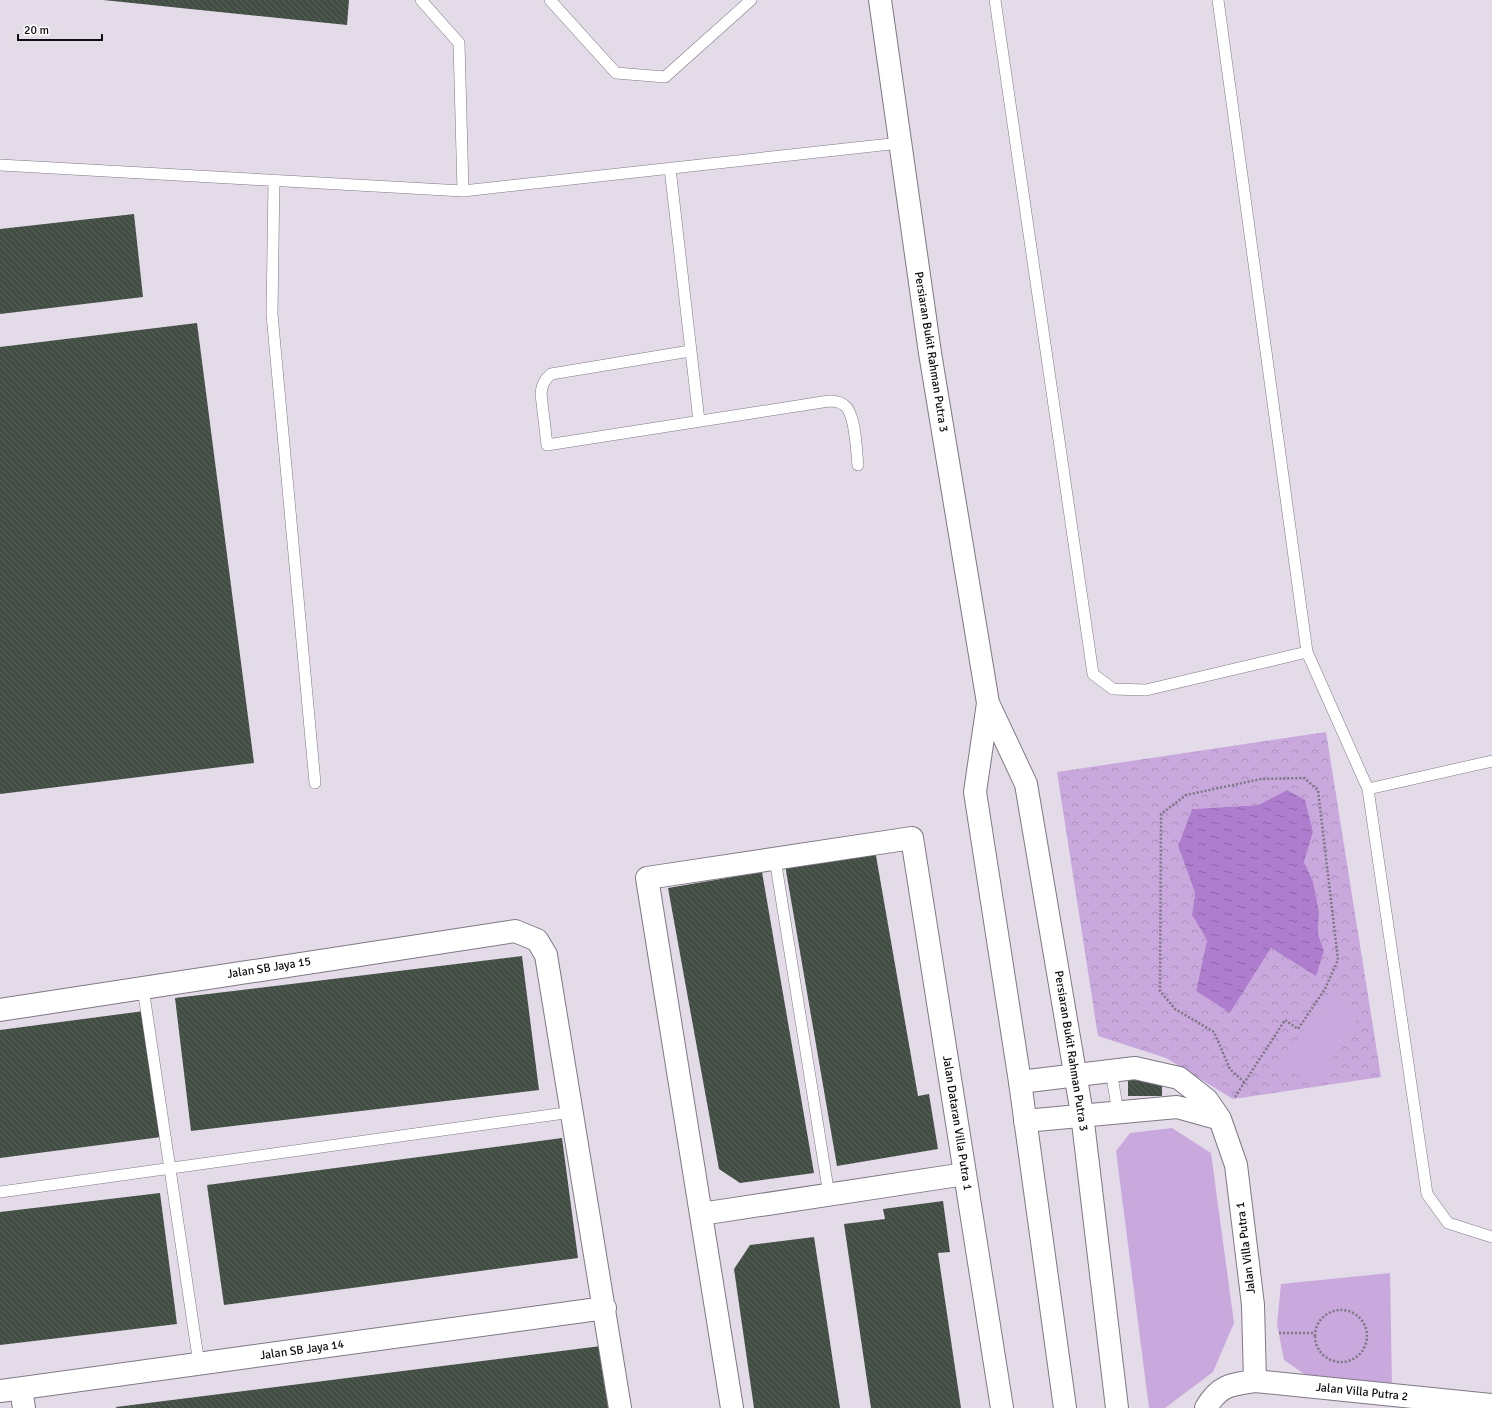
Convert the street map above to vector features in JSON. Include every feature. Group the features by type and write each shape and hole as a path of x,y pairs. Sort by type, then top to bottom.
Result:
{"street":[{"name":"Persiaran Bukit Rahman Putra 3","path":"880,0 930,353 988,703 1026,784 1082,1114 1117,1408"},
{"name":"Persiaran Bukit Rahman Putra 3","path":"988,703 975,792 1020,1082 1065,1408"},
{"name":"Jalan Dataran Villa Putra 1","path":"775,859 912,838 1002,1408"},
{"path":"732,1408 647,878 775,859"},
{"name":"Jalan SB Jaya 15","path":"0,1010 515,931 537,940 546,955 572,1112"},
{"name":"Jalan Villa Putra 1","path":"1020,1082 1075,1074 1134,1068 1180,1078 1207,1100 1220,1119 1236,1165 1253,1305 1255,1381"},
{"path":"1025,1121 1082,1114 1178,1107 1220,1119"},
{"path":"572,1112 605,1308 620,1408"},
{"path":"701,1214 965,1174"},
{"name":"Jalan SB Jaya 14","path":"15,1396 199,1364 605,1308"},
{"name":"Jalan Villa Putra 2","path":"1206,1408 1212,1397 1227,1385 1255,1381 1492,1405"}],"lane":[{"path":"421,0 460,43 463,191"},
{"path":"550,0 616,73 665,77 750,0"},
{"path":"995,0 1093,674 1113,689 1146,690 1307,652"},
{"path":"1218,0 1307,652 1368,789 1427,1194 1448,1223 1492,1237"},
{"path":"0,165 463,191 900,143"},
{"path":"670,168 699,421"},
{"path":"274,180 272,314 315,783"},
{"path":"690,351 551,374 545,379 541,394 547,445 829,401 845,405 852,419 858,465"},
{"path":"1368,789 1492,761"},
{"path":"775,859 828,1195"},
{"path":"143,988 199,1364"},
{"path":"1111,1071 1118,1112"},
{"path":"0,1192 572,1112"}],"path":[{"path":"1304,778 1318,790 1338,960 1324,989 1298,1029 1285,1020 1244,1082 1230,1069 1214,1032 1175,1009 1160,991 1161,814 1186,795 1261,779 1304,778"},
{"path":"1339,1309 1350,1311 1358,1316 1364,1324 1367,1334 1366,1344 1361,1353 1352,1359 1342,1362 1332,1361 1323,1355 1317,1347 1315,1333 1316,1327 1321,1318 1329,1312 1339,1309"},
{"path":"1253,1333 1315,1333"}],"green space":[{"path":"1326,732 1381,1077 1233,1099 1166,1058 1098,1036 1057,772","holes":["1287,790 1313,832 1304,862 1313,881 1319,912 1318,934 1324,951 1315,975 1271,948 1230,1013 1196,991 1207,940 1192,915 1195,893 1178,846 1192,809 1258,805"]},
{"path":"1325,994 1360,1014 1316,1086 1281,1066"},
{"path":"1172,1128 1211,1153 1234,1323 1213,1372 1165,1408 1149,1408 1116,1151 1130,1133"},
{"path":"1390,1273 1392,1387 1313,1380 1284,1360 1277,1324 1281,1284"}],"water":[{"path":"1287,790 1305,800 1313,832 1304,862 1313,881 1319,912 1318,934 1324,951 1316,976 1271,948 1230,1013 1196,991 1207,940 1192,915 1195,893 1178,846 1192,809 1258,805"}],"building":[{"path":"103,0 349,0 347,25"},
{"path":"134,214 143,297 0,314 0,229"},
{"path":"197,323 254,763 0,794 0,347"},
{"path":"875,850 918,1096 929,1094 938,1149 837,1166 785,865"},
{"path":"762,872 814,1173 740,1183 719,1169 668,888"},
{"path":"522,956 539,1090 191,1131 175,998"},
{"path":"144,1011 161,1137 0,1158 0,1030"},
{"path":"1128,1079 1162,1079 1162,1096 1128,1096"},
{"path":"562,1138 578,1258 224,1305 207,1185"},
{"path":"160,1193 177,1324 0,1345 0,1212"},
{"path":"943,1201 950,1252 938,1253 961,1408 871,1408 844,1224 885,1219 883,1209"},
{"path":"814,1237 840,1408 754,1408 734,1269 750,1245"},
{"path":"601,1346 609,1408 116,1408 116,1407"}]}
